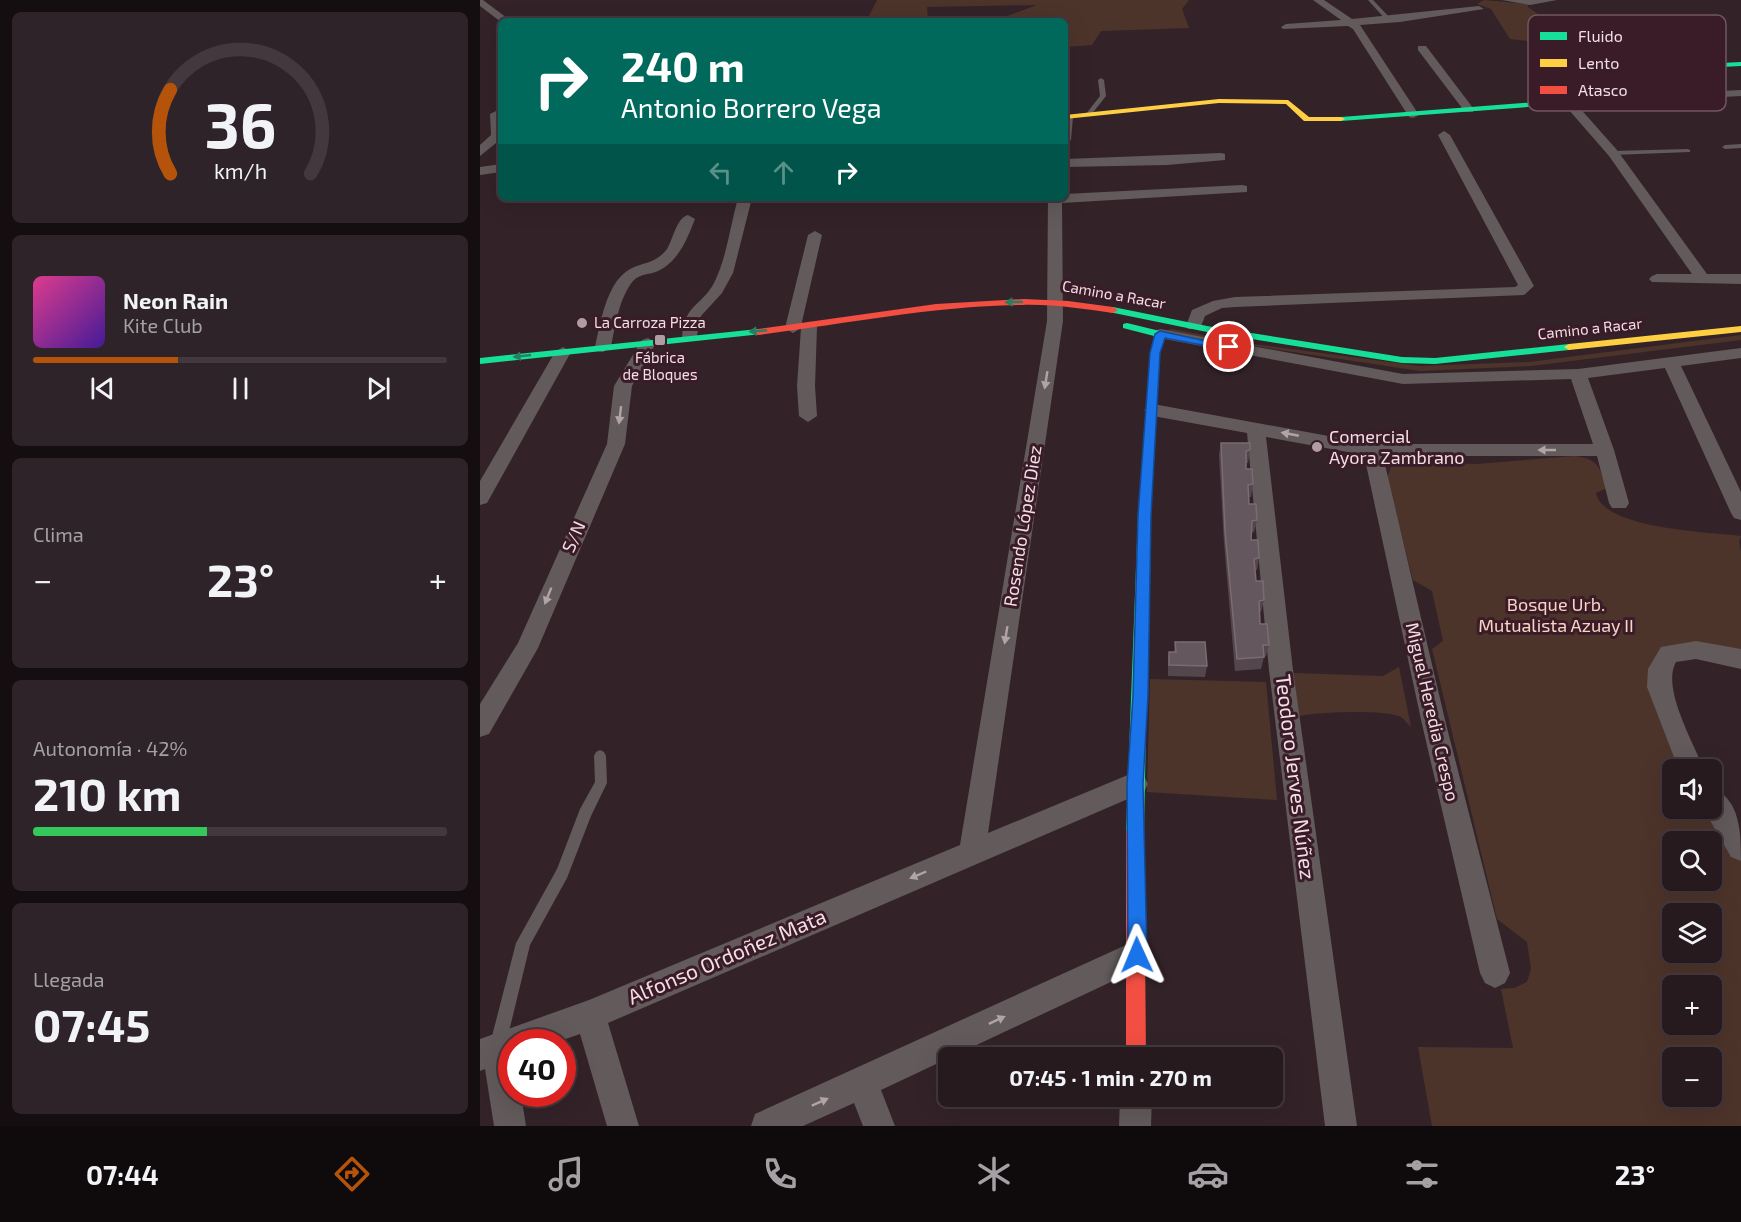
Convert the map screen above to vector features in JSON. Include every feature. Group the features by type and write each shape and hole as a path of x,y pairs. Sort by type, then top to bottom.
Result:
{"street":[{"path":"1318,0 1357,27 1413,115"},
{"path":"1507,0 1530,2 1552,0"},
{"path":"480,2 502,18"},
{"path":"1286,27 1389,20 1479,9"},
{"path":"1422,48 1469,110"},
{"path":"1726,65 1741,64"},
{"path":"1726,94 1741,93"},
{"path":"1068,117 1218,101 1288,102 1306,119 1316,121 1528,105"},
{"path":"1576,111 1612,153 1702,278"},
{"path":"480,152 497,136 496,114"},
{"path":"1194,326 1198,313 1219,304 1235,302 1372,295 1519,292 1526,286 1444,135"},
{"path":"1068,163 1167,161 1221,157"},
{"path":"480,171 498,168"},
{"path":"1068,198 1242,189"},
{"path":"690,337 690,324 700,304 720,285 744,201"},
{"name":"Rosendo López Diez","path":"972,852 1061,308 1055,201"},
{"path":"603,347 623,286 631,275 654,267 675,250 688,219"},
{"path":"808,416 801,327 815,235"},
{"path":"1657,279 1741,279"},
{"name":"Camino a Racar","path":"480,361 801,327 978,302 1061,308 1194,326 1402,360 1435,361 1741,329"},
{"path":"1061,308 1062,317 1098,319 1164,335 1391,378 1578,374 1741,353"},
{"path":"1136,1047 1135,784 1140,696 1144,515 1153,410 1155,353 1164,335"},
{"name":"S/N","path":"480,726 527,648 616,444 623,386 648,343"},
{"path":"480,498 563,352"},
{"path":"1671,362 1741,513"},
{"path":"1578,374 1605,450 1618,503"},
{"path":"1153,410 1372,450 1605,450"},
{"name":"Teodoro Jerves Núñez","path":"1256,428 1281,670 1341,1126"},
{"name":"Miguel Heredia Crespo","path":"1372,450 1429,704 1495,973"},
{"path":"1688,759 1659,687 1660,669 1669,654 1696,650 1741,659"},
{"name":"Alfonso Ordoñez Mata","path":"489,1051 590,1015 1135,784"},
{"path":"1722,817 1741,848"},
{"path":"767,1126 1137,955"},
{"path":"590,1015 623,1126"},
{"path":"489,1051 510,1126"},
{"path":"862,1083 879,1126"},
{"path":"1135,1126 1136,1107"}],"lane":[{"path":"1370,0 1389,20"},
{"path":"1089,114 1103,96 1101,80"},
{"path":"1725,147 1741,146"},
{"path":"1612,153 1688,151"},
{"path":"489,1051 523,943 562,873 585,813 601,783 600,756"}],"green space":[{"path":"877,0 1189,0 1182,9 1189,28 1101,31 1092,45 1068,47 1068,18 1001,18 1037,5 927,7 928,18 868,18"},
{"path":"1484,0 1528,4 1528,7 1539,15 1528,15 1528,41 1510,39 1491,9 1477,4"},
{"path":"1172,329 1246,343 1420,366 1529,362 1741,335 1741,340 1531,366 1420,371 1160,332"},
{"name":"Bosque Urb. Mutualista Azuay II","path":"1582,457 1589,459 1600,469 1607,488 1596,493 1603,505 1617,514 1659,527 1741,536 1739,542 1741,551 1741,655 1683,645 1656,673 1690,759 1662,759 1662,819 1720,819 1741,862 1741,1126 1432,1126 1418,1047 1513,1048 1501,989 1514,988 1527,982 1531,969 1527,942 1497,919 1432,649 1443,641 1432,591 1413,580 1387,478 1391,467 1400,462 1477,464"},
{"path":"1399,667 1411,727 1401,717 1393,714 1335,712 1299,716 1293,673 1383,676"},
{"path":"1150,679 1266,682 1277,800 1147,792"}],"building":[{"path":"1221,443 1250,443 1250,450 1246,451 1246,469 1252,469 1253,484 1248,485 1249,504 1256,504 1257,520 1252,521 1251,540 1258,540 1259,558 1254,559 1256,581 1263,581 1264,600 1259,601 1260,624 1267,624 1269,645 1263,645 1264,657 1237,659 1225,531"},
{"path":"1175,642 1205,642 1207,666 1169,665 1169,652 1176,652"}],"traffic: fast":[{"path":"1726,65 1741,64"},
{"path":"1341,119 1528,105"},
{"path":"1113,310 1207,329 1402,360 1435,361 1569,347"},
{"path":"1127,326 1160,334 1155,353 1144,515 1135,831"},
{"path":"480,361 758,332"}],"traffic: slow":[{"path":"1068,117 1219,101 1288,102 1307,119 1341,119"},
{"path":"1569,347 1741,329"}],"traffic: jam":[{"path":"758,332 980,303 1068,304 1113,310"},
{"path":"1135,831 1136,1047"}],"place":[{"name":"La Carroza Pizza","path":"582,323"},
{"name":"Fábrica de Bloques","path":"660,340"},
{"name":"Comercial Ayora Zambrano","path":"1317,447"}],"route":[{"path":"1137,955 1135,784 1140,696 1144,515 1153,410 1155,353 1160,334 1229,347"}]}
